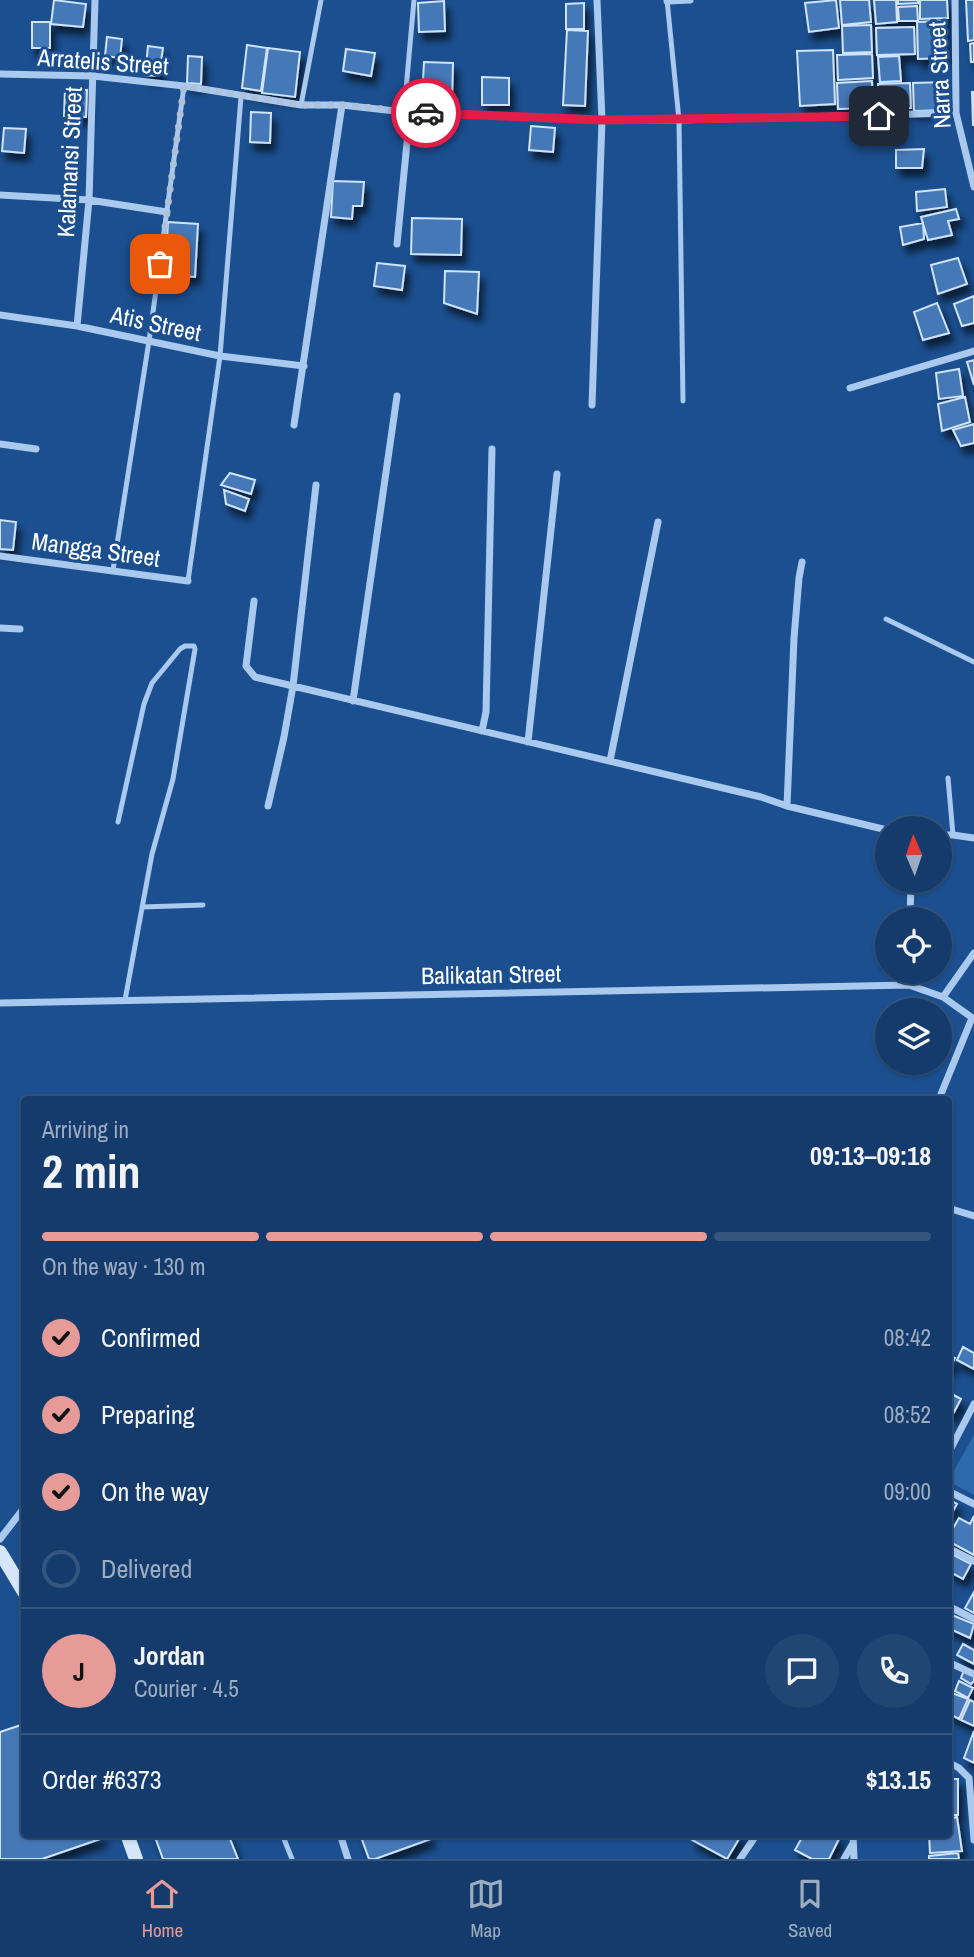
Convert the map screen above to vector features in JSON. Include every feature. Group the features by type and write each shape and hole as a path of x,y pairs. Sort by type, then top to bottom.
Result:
{"street":[{"name":"Kalamansi Street","path":"77,326 89,200 96,0"},
{"path":"592,405 602,120 597,0"},
{"path":"667,0 690,0"},
{"name":"Narra Street","path":"954,0 956,113 974,187"},
{"name":"Arratelis Street","path":"0,74 93,76 184,86 301,105 602,120 956,113"},
{"path":"294,425 342,105"},
{"path":"397,244 407,112"},
{"path":"0,195 89,200 167,212"},
{"name":"Atis Street","path":"0,315 77,326 220,356 303,366"},
{"path":"850,388 974,351"},
{"path":"353,701 397,396"},
{"path":"0,444 36,449"},
{"path":"482,731 486,712 492,449"},
{"path":"528,742 557,474"},
{"path":"268,806 293,687 316,485"},
{"path":"610,761 657,523"},
{"name":"Mangga Street","path":"0,556 188,581"},
{"path":"787,806 794,638 802,562"},
{"path":"254,601 246,666 255,677 761,797 875,827"},
{"path":"0,628 20,629"},
{"path":"953,835 974,838"},
{"path":"943,997 974,953"},
{"name":"Balikatan Street","path":"0,1003 909,985 943,997 973,1019"},
{"path":"940,1096 973,1019"},
{"path":"952,1209 974,1216"},
{"path":"952,1446 974,1404"},
{"path":"952,1493 974,1504"},
{"path":"0,1539 21,1512"},
{"path":"952,1550 974,1561"},
{"path":"0,1552 21,1587"},
{"path":"952,1608 974,1619"},
{"path":"952,1664 974,1674"},
{"path":"952,1764 969,1778 974,1840"},
{"path":"128,1838 136,1859"},
{"path":"341,1838 348,1859"},
{"path":"740,1859 754,1838"},
{"path":"853,1838 854,1859"},
{"path":"844,1859 853,1843"}],"lane":[{"path":"301,105 321,0"},
{"path":"407,112 414,0"},
{"path":"667,0 679,120 683,401"},
{"path":"113,570 149,341 184,86"},
{"path":"188,581 220,356 241,97"},
{"path":"886,619 974,662"},
{"path":"118,822 144,704 152,683 180,649 194,646 173,779 152,854 125,1000"},
{"path":"948,778 953,835"},
{"path":"142,907 203,905"},
{"path":"284,1838 292,1859"}],"shaded area":[{"path":"974,1435 974,1495 952,1483 952,1474"}],"building":[{"path":"54,0 86,4 83,27 51,24"},
{"path":"836,0 839,28 809,32 805,3"},
{"path":"840,0 869,0 871,22 842,25"},
{"path":"874,0 896,0 897,22 876,24"},
{"path":"898,0 918,0 918,3 898,4"},
{"path":"920,0 947,0 948,18 920,19"},
{"path":"966,0 974,0 974,40 968,41"},
{"path":"444,1 445,31 419,32 418,3"},
{"path":"584,3 584,29 566,29 566,4"},
{"path":"917,6 918,21 899,21 898,7"},
{"path":"945,21 946,58 918,59 917,22"},
{"path":"32,22 50,22 50,48 32,48"},
{"path":"871,25 872,52 843,53 842,26"},
{"path":"914,27 915,54 877,55 876,28"},
{"path":"567,30 588,31 585,106 563,105"},
{"path":"107,37 122,39 120,58 105,56"},
{"path":"974,43 974,62 971,62 970,44"},
{"path":"247,45 267,48 261,91 242,88"},
{"path":"148,46 163,48 159,76 145,75"},
{"path":"268,48 300,52 295,97 262,93"},
{"path":"346,49 375,53 371,76 343,71"},
{"path":"833,50 835,104 800,106 797,51"},
{"path":"872,54 873,78 838,80 837,55"},
{"path":"188,56 202,57 201,84 187,83"},
{"path":"899,56 901,81 880,82 878,57"},
{"path":"424,62 453,63 452,101 422,100"},
{"path":"482,77 509,78 509,105 482,105"},
{"path":"872,81 873,108 838,109 837,83"},
{"path":"945,82 946,110 914,111 913,83"},
{"path":"910,83 911,108 878,109 878,84"},
{"path":"65,89 87,90 86,117 64,116"},
{"path":"974,92 974,125 973,125"},
{"path":"251,112 271,113 270,143 250,142"},
{"path":"531,126 555,128 553,152 529,150"},
{"path":"4,128 26,129 24,153 2,151"},
{"path":"924,149 922,168 896,168 896,150"},
{"path":"333,181 364,182 362,206 353,206 352,219 331,217"},
{"path":"945,189 947,207 917,211 916,192"},
{"path":"956,209 959,219 948,221 952,235 928,240 921,217"},
{"path":"412,218 462,219 461,255 411,254"},
{"path":"168,222 198,224 195,277 165,275"},
{"path":"923,223 924,239 903,245 900,227"},
{"path":"958,258 967,284 938,294 931,265"},
{"path":"377,263 405,266 402,290 374,286"},
{"path":"445,271 479,272 477,314 444,303"},
{"path":"974,296 974,323 962,326 954,304"},
{"path":"937,303 949,333 923,340 914,312"},
{"path":"974,360 974,385 967,362"},
{"path":"959,369 963,396 939,399 936,373"},
{"path":"965,397 970,422 942,431 938,404"},
{"path":"974,424 974,443 961,446 953,430"},
{"path":"230,473 255,480 251,494 221,485"},
{"path":"224,490 249,499 245,511 226,504"},
{"path":"0,520 16,522 13,550 0,549"},
{"path":"963,1347 974,1353 974,1369 957,1360"},
{"path":"952,1394 961,1399 952,1416"},
{"path":"974,1516 974,1555 952,1543 952,1530 959,1518 970,1524"},
{"path":"952,1554 971,1564 963,1579 952,1573"},
{"path":"974,1592 974,1613 965,1608"},
{"path":"952,1615 974,1624 970,1638 952,1630"},
{"path":"963,1644 974,1650 974,1664 957,1655"},
{"path":"964,1670 974,1675 971,1684 961,1678"},
{"path":"959,1681 973,1688 968,1698 955,1691"},
{"path":"952,1693 968,1699 959,1719 952,1715"},
{"path":"970,1700 974,1702 974,1726 961,1720"},
{"path":"21,1725 21,1838 103,1838 42,1859 0,1859 0,1732"},
{"path":"974,1731 974,1763 964,1758"},
{"path":"952,1779 958,1779 958,1815 952,1815"},
{"path":"957,1817 962,1851 930,1853 929,1838 952,1838 952,1818"},
{"path":"155,1838 230,1838 238,1859 163,1859"},
{"path":"361,1838 431,1839 375,1859 369,1859"},
{"path":"693,1838 740,1838 727,1859 692,1840"},
{"path":"802,1838 840,1838 829,1859 812,1859 795,1850"},
{"path":"958,1853 959,1859 929,1859 929,1856"}],"way so far":[{"path":"160,264 184,86 301,105 342,105 426,113"}],"route":[{"path":"426,113 602,120 879,116"}]}
